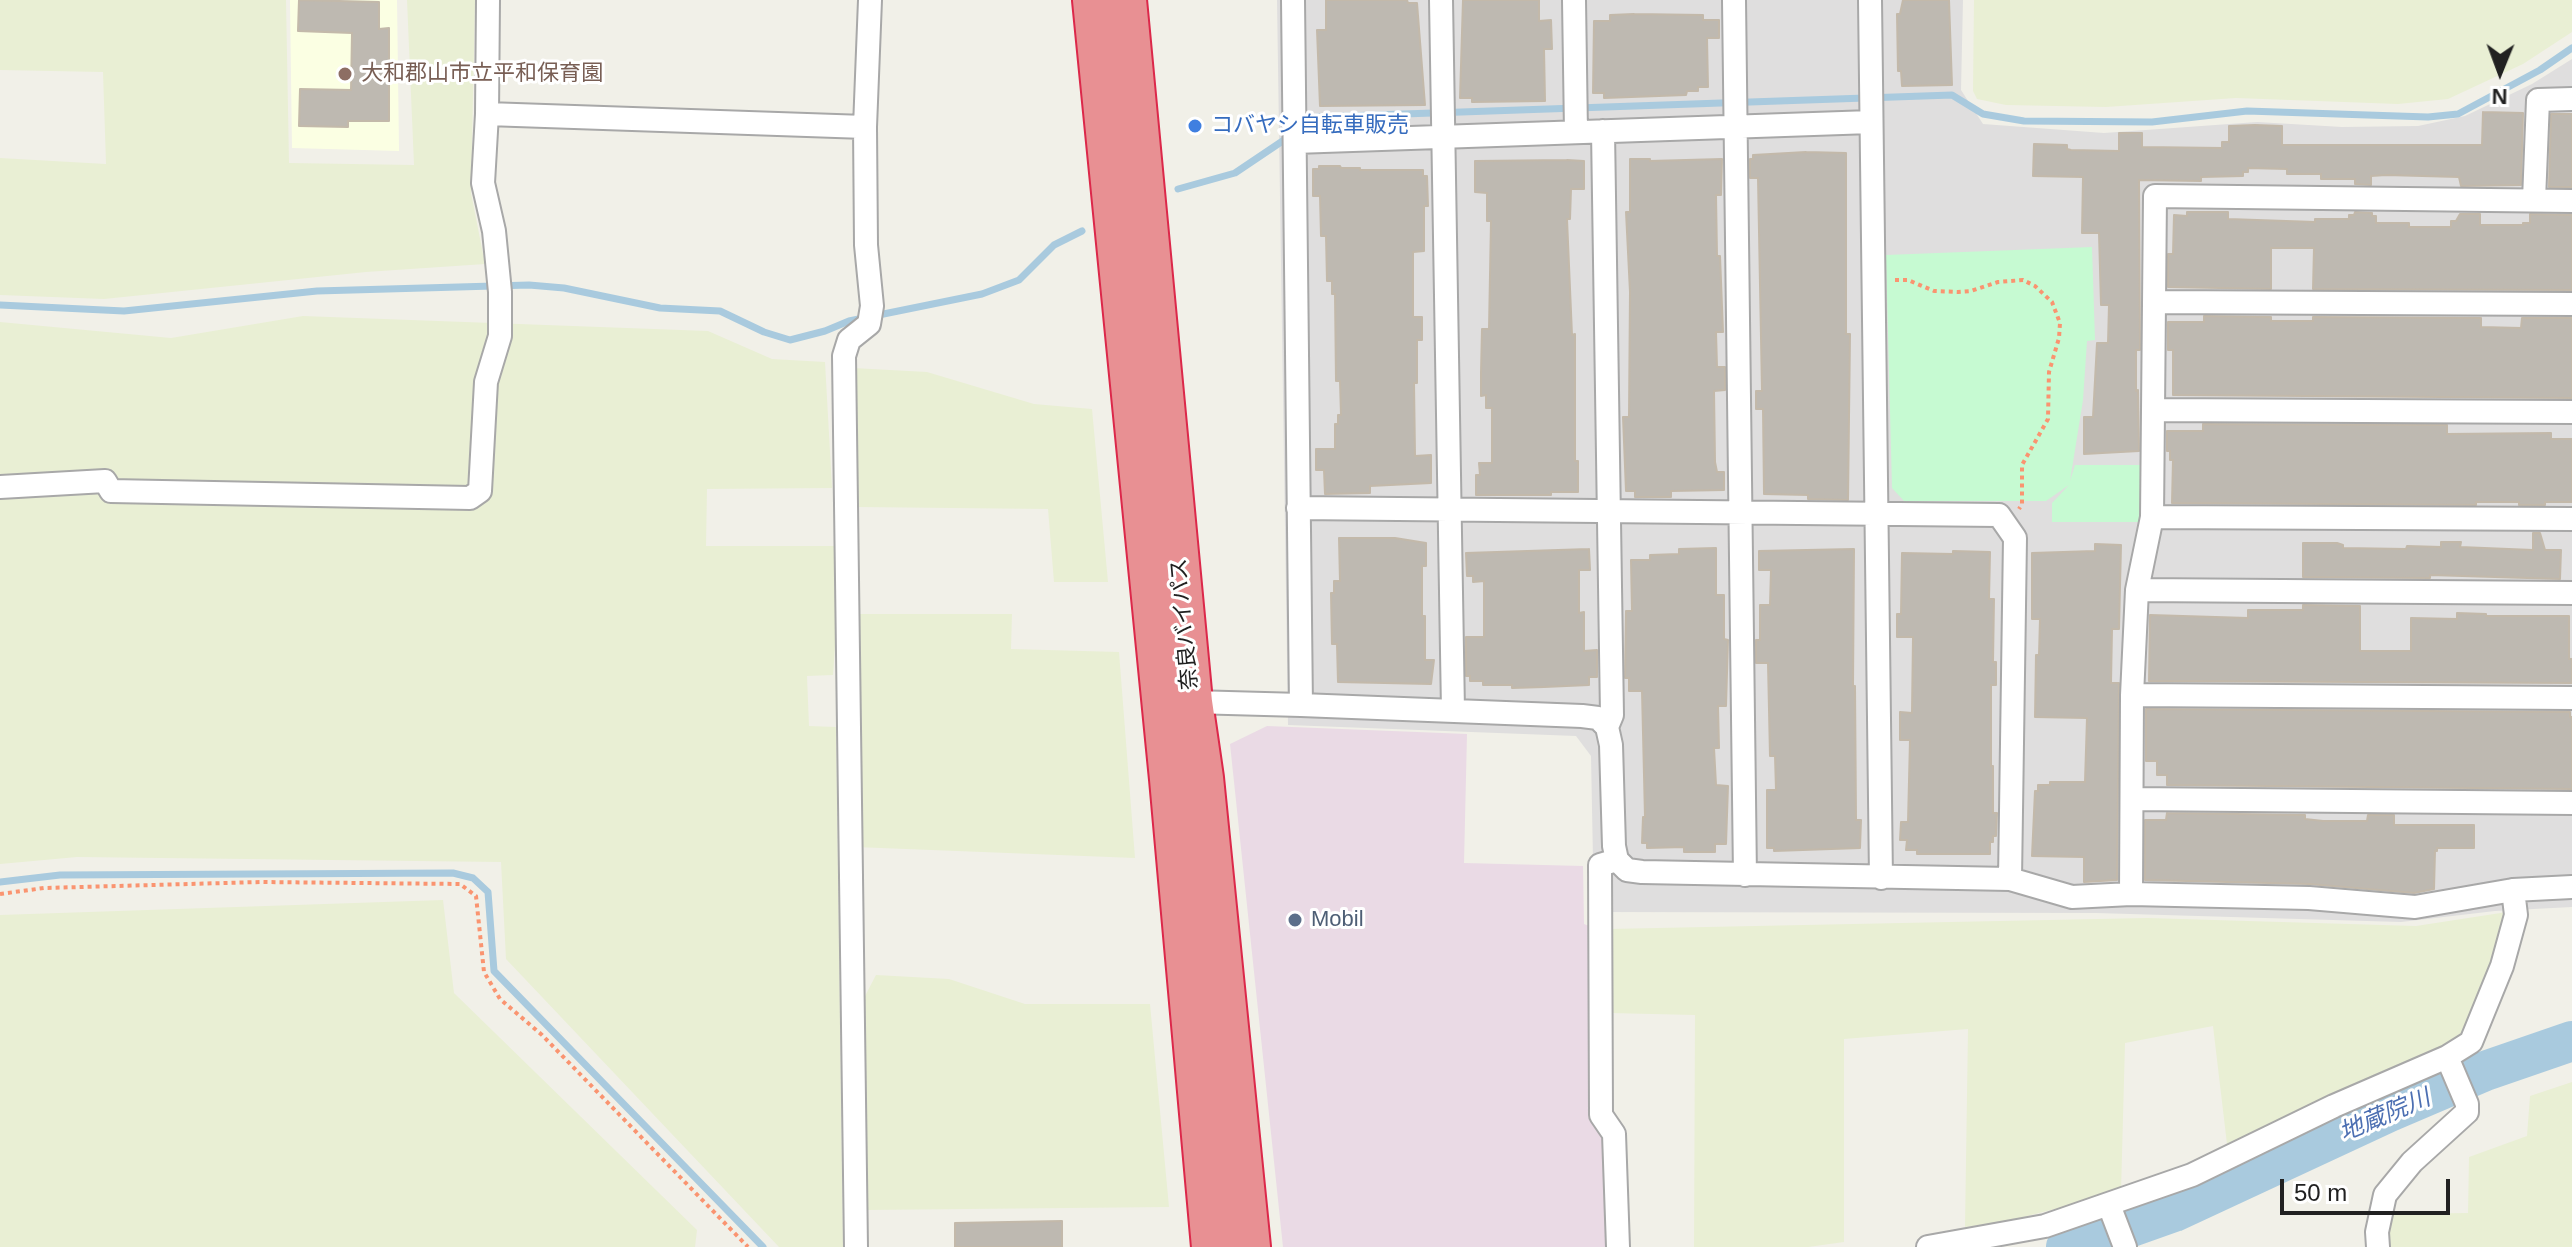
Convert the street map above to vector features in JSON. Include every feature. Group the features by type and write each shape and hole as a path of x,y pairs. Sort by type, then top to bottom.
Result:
{"highway":[{"name":"奈良バイパス","path":"1093,0 1170,779 1212,1247"},
{"name":"奈良バイパス","path":"1126,0 1192,702 1203,778 1250,1247"}],"street":[{"path":"0,487 105,481 111,491 470,498 480,491 486,382 500,336 494,231 483,183 488,0"},
{"path":"856,1247 844,356 849,340 870,315 865,127 870,0"},
{"path":"1293,0 1301,705"},
{"path":"1441,0 1453,710"},
{"path":"1574,0 1576,132"},
{"path":"1734,0 1745,875"},
{"path":"1870,0 1881,878"},
{"path":"2534,200 2538,100 2572,99"},
{"path":"487,114 865,127"},
{"path":"1295,142 1871,122"},
{"path":"1603,131 1612,715 1607,727"},
{"path":"2131,894 2132,695 2137,590 2152,517 2155,196 2572,201"},
{"path":"2154,302 2572,304"},
{"path":"2153,410 2572,412"},
{"path":"1298,508 1999,515 2015,538 2010,879"},
{"path":"2152,517 2572,519"},
{"path":"2137,590 2572,593"},
{"path":"2132,695 2572,698"},
{"path":"1192,702 1598,718 1607,727 1611,745 1614,846 1617,860 1627,870 2010,879 2072,897 2131,894 2309,898 2415,907 2513,890 2572,887"},
{"path":"2132,799 2572,803"},
{"path":"1617,860 1600,865 1601,1115 1614,1134 1618,1247"},
{"path":"1928,1247 2045,1226 2110,1209 2192,1175 2334,1106 2450,1062 2471,1042 2502,966 2516,915 2513,890"},
{"path":"2378,1247 2377,1232 2385,1195 2412,1162 2467,1112 2467,1104 2450,1062"},
{"path":"2110,1209 2125,1247"}],"path":[{"path":"1873,279 1908,280 1934,291 1958,292 1998,282 2023,280 2046,294 2057,311 2059,338 2049,372 2048,419 2022,465 2022,504 2007,526"},
{"path":"0,894 44,888 261,882 460,884 476,896 484,972 500,999 542,1035 748,1247"}],"shaded area":[{"path":"0,0 286,0 289,163 414,165 407,0 475,0 471,193 485,264 366,272 104,299 0,295 0,158 106,164 103,72 0,70"},
{"name":"大和郡山市立平和保育園","path":"290,0 397,0 399,151 292,148"},
{"path":"1277,0 1963,0 1961,90 1983,124 2104,133 2257,122 2342,127 2418,126 2465,116 2532,84 2572,59 2572,907 2495,911 2401,922 2096,913 1594,912 1591,756 1576,736 1288,725"},
{"path":"1974,0 2572,0 2572,32 2523,64 2448,99 2398,104 2236,98 2106,107 2006,105 1977,99 1973,91"},
{"path":"303,316 708,331 772,359 825,362 832,488 707,489 706,546 842,546 833,675 807,676 809,726 836,727 843,1247 779,1247 506,959 501,862 77,857 0,864 0,322 171,338"},
{"path":"853,368 927,372 1034,404 1092,409 1108,582 1054,582 1048,509 857,507"},
{"path":"858,614 1012,614 1011,649 1119,652 1135,858 855,847"},
{"path":"1267,726 1467,734 1464,863 1583,866 1584,924 1594,928 1611,1132 1613,1247 1283,1247 1230,744"},
{"path":"443,900 454,993 697,1230 695,1247 0,1247 0,915"},
{"path":"2507,912 2492,975 2466,1036 2227,1144 2213,1026 2125,1043 2121,1192 2004,1222 1965,1227 1968,1029 1844,1039 1844,1242 1808,1247 1694,1247 1695,1015 1609,1013 1608,929 2147,918 2416,926"},
{"path":"876,975 949,979 1025,1004 1150,1004 1169,1207 866,1210 865,996"},
{"path":"2572,1082 2572,1247 2389,1247 2389,1214 2468,1213 2469,1157 2527,1136 2530,1096"}],"green space":[{"path":"2092,247 2095,340 2087,341 2083,400 2070,481 2075,465 2141,465 2141,522 2052,522 2052,503 2069,485 2046,501 1904,501 1892,488 1886,255"}],"building":[{"path":"299,0 379,2 379,29 389,28 389,121 348,121 348,127 299,126 300,89 351,90 352,33 298,31"},
{"path":"1326,0 1407,0 1408,3 1417,3 1425,105 1320,106 1317,30 1326,30"},
{"path":"1463,0 1539,0 1539,21 1551,20 1552,49 1544,49 1545,101 1472,102 1472,98 1460,98"},
{"path":"1903,0 1949,0 1952,85 1902,86 1901,71 1898,71 1897,14 1900,14"},
{"path":"1610,15 1703,15 1703,20 1719,20 1719,38 1707,38 1708,87 1687,91 1686,95 1604,98 1604,93 1593,93 1594,21 1610,21"},
{"path":"2483,112 2523,113 2521,185 2461,186 2459,177 2386,175 2371,176 2371,185 2355,184 2355,179 2321,179 2321,174 2287,174 2287,169 2248,168 2243,176 2201,177 2201,181 2139,180 2140,350 2136,350 2136,391 2139,451 2084,454 2084,417 2093,417 2097,343 2108,343 2109,305 2101,305 2099,233 2082,233 2083,177 2033,176 2034,144 2067,145 2067,149 2071,150 2119,151 2119,133 2142,133 2142,147 2222,148 2222,142 2229,142 2229,126 2255,125 2282,126 2282,145 2482,145"},
{"path":"2551,114 2572,114 2572,187 2549,187"},
{"path":"1846,153 1846,334 1850,334 1848,500 1764,494 1763,409 1756,409 1756,391 1762,391 1758,178 1750,178 1750,159 1753,155"},
{"path":"1630,159 1722,159 1721,195 1716,195 1723,332 1716,332 1717,367 1725,367 1725,390 1714,391 1715,462 1717,472 1724,472 1724,490 1671,491 1671,497 1635,497 1635,491 1626,491 1623,417 1629,417 1630,292 1626,212 1630,212"},
{"path":"1475,161 1584,161 1584,189 1571,189 1570,219 1567,219 1572,335 1575,334 1575,461 1578,461 1578,492 1476,495 1479,463 1492,463 1492,408 1486,408 1486,395 1481,396 1482,329 1489,329 1491,221 1487,221 1487,193 1475,192"},
{"path":"1319,166 1360,170 1423,170 1423,176 1427,176 1424,251 1413,252 1413,317 1422,317 1422,340 1417,340 1417,383 1414,383 1415,456 1431,455 1431,483 1370,486 1370,493 1325,494 1324,470 1316,470 1316,449 1335,449 1335,424 1338,424 1338,415 1341,415 1340,381 1336,381 1335,294 1332,294 1332,281 1327,281 1326,236 1321,236 1320,196 1313,196 1313,169 1319,169"},
{"path":"2187,212 2228,212 2228,219 2315,222 2315,219 2349,219 2349,215 2355,212 2372,213 2376,216 2376,223 2409,223 2409,227 2451,227 2451,221 2456,221 2460,214 2480,214 2480,225 2523,225 2530,223 2530,214 2572,215 2572,290 2313,289 2314,248 2271,248 2271,289 2168,287 2168,254 2173,254 2174,215 2187,216"},
{"path":"2204,316 2271,317 2271,321 2313,321 2313,317 2481,318 2481,327 2521,328 2522,318 2572,318 2572,398 2173,395 2173,350 2168,350 2168,322 2204,322"},
{"path":"2203,424 2447,425 2447,434 2551,433 2551,439 2572,439 2572,502 2545,502 2545,505 2519,505 2519,502 2476,502 2476,505 2172,503 2173,460 2170,460 2170,451 2167,451 2167,431 2203,431"},
{"path":"2533,533 2540,533 2545,550 2561,550 2560,579 2430,575 2430,578 2303,577 2303,543 2337,543 2343,548 2406,549 2407,546 2441,547 2441,542 2461,542 2460,547 2533,550"},
{"path":"1339,538 1395,538 1426,543 1426,566 1422,566 1422,616 1425,616 1425,660 1434,660 1431,684 1338,682 1337,644 1332,644 1331,593 1334,593 1334,581 1340,581"},
{"path":"2095,544 2121,545 2119,629 2112,629 2111,683 2119,683 2117,880 2084,882 2084,857 2032,856 2035,791 2038,791 2038,785 2085,782 2087,718 2035,717 2040,619 2032,619 2032,553 2095,551"},
{"path":"1716,548 1716,595 1724,595 1724,639 1728,640 1726,706 1718,706 1719,748 1714,748 1716,785 1728,786 1726,844 1715,844 1715,852 1684,852 1684,847 1647,848 1647,843 1642,843 1645,817 1642,691 1629,691 1629,678 1625,678 1626,611 1632,611 1631,560 1650,560 1650,555 1679,554 1679,549"},
{"path":"1589,549 1590,570 1579,570 1579,613 1584,612 1584,651 1597,650 1597,677 1589,677 1589,685 1544,687 1512,688 1512,685 1483,685 1483,681 1470,681 1470,676 1466,676 1466,637 1484,637 1484,581 1473,582 1473,576 1467,576 1466,553"},
{"path":"1854,549 1853,686 1856,820 1861,820 1860,848 1774,851 1774,848 1767,848 1767,790 1776,790 1775,756 1770,756 1768,663 1756,663 1756,640 1760,640 1760,605 1770,605 1771,570 1759,570 1759,551"},
{"path":"1953,551 1990,552 1989,599 1994,599 1993,662 1996,662 1996,685 1991,685 1991,766 1993,813 1997,813 1996,836 1990,842 1990,854 1917,854 1917,850 1906,850 1907,840 1900,840 1901,822 1908,822 1910,740 1900,740 1900,712 1912,713 1913,637 1897,637 1897,614 1901,614 1902,553 1953,554"},
{"path":"2303,605 2360,606 2360,651 2411,651 2411,618 2457,619 2457,613 2569,616 2572,683 2149,681 2150,615 2248,618 2248,610 2303,610"},
{"path":"2146,709 2570,712 2572,789 2167,785 2167,775 2157,775 2157,761 2146,761"},
{"path":"2167,813 2305,815 2305,819 2323,821 2367,821 2368,815 2394,815 2394,825 2474,825 2474,848 2437,848 2434,889 2414,893 2309,884 2145,880 2145,820 2166,820"},
{"path":"1062,1221 1062,1247 955,1247 955,1223"}],"waterway":[{"path":"1301,129 1317,117 1952,95 1983,114 2024,121 2152,122 2247,111 2428,117 2458,114 2540,70 2572,48"},
{"path":"1178,189 1235,173 1290,136"},
{"path":"0,305 124,311 317,291 529,285 564,288 660,308 720,311 764,332 790,340 849,321 982,294 1019,280 1054,245 1082,231"},
{"path":"0,882 60,875 453,873 473,878 488,892 494,971 763,1247"},
{"name":"地蔵院川","path":"2066,1247 2174,1212 2389,1112 2485,1071 2572,1041"}],"place":[{"name":"大和郡山市立平和保育園","path":"345,74"},
{"name":"コバヤシ自転車販売","path":"1195,126"},
{"name":"Mobil","path":"1295,920"}]}
